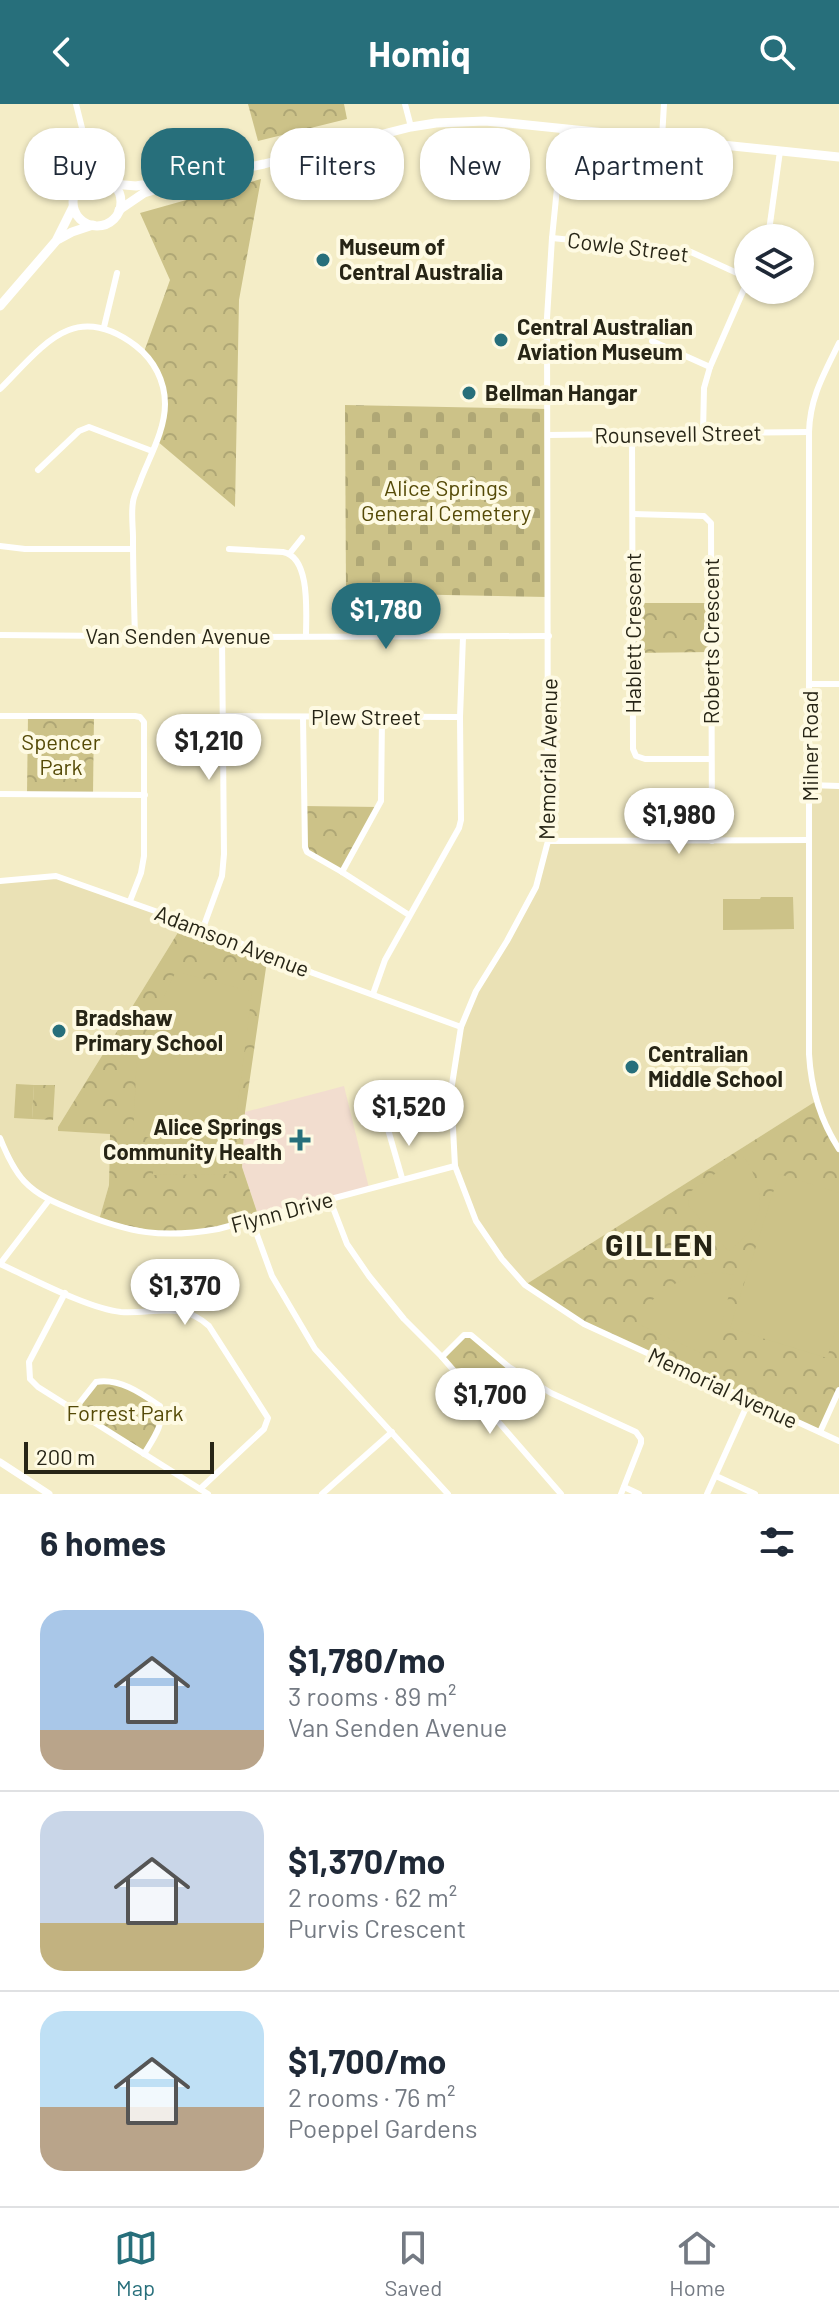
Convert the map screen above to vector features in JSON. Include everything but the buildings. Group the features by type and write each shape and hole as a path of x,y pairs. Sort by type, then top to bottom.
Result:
{"main road":[{"path":"56,241 72,232 111,221 119,210 150,191 411,127 485,121 563,128"},
{"path":"733,146 839,157"},
{"path":"125,184 143,185 264,164"},
{"path":"0,306 56,241 73,207 73,200"},
{"path":"119,210 120,200"},
{"path":"73,207 80,219 93,225"}],"street":[{"path":"76,104 82,128"},
{"path":"405,104 411,127"},
{"path":"663,128 664,104"},
{"path":"770,224 780,151"},
{"name":"Memorial Avenue","path":"556,200 547,318 548,841 536,887 476,991 461,1027 451,1091 455,1166 476,1221 502,1259 525,1285 584,1324 839,1441"},
{"name":"Cowle Street","path":"552,238 691,252 734,272"},
{"path":"104,327 117,273"},
{"path":"703,433 704,388 737,304"},
{"path":"0,389 47,342 61,333 87,326 104,327 123,336 144,352 159,375 165,405 163,421 133,501 135,636"},
{"path":"652,341 710,367"},
{"name":"Milner Road","path":"839,343 814,394 809,432 810,1073 816,1101 839,1149"},
{"path":"38,470 79,431 89,427 152,451"},
{"name":"Rounsevell Street","path":"548,435 809,432"},
{"name":"Hablett Crescent","path":"632,434 633,749 636,756 645,759 711,759"},
{"name":"Roberts Crescent","path":"633,514 704,516 711,523 712,841"},
{"path":"290,553 302,538"},
{"path":"0,546 25,549 133,549"},
{"path":"229,549 290,553 296,558 306,592 306,636"},
{"name":"Van Senden Avenue","path":"0,635 549,636"},
{"path":"203,928 222,876 222,637"},
{"path":"373,994 385,960 459,828 463,637"},
{"path":"810,684 839,684"},
{"path":"0,716 121,716 140,717 144,722 144,856 130,901"},
{"name":"Plew Street","path":"224,716 460,717"},
{"path":"303,717 307,852 409,915"},
{"path":"342,872 381,801 382,718"},
{"path":"809,785 839,786"},
{"path":"0,794 145,795"},
{"path":"548,841 809,840"},
{"name":"Adamson Avenue","path":"0,881 56,876 203,928 313,973 461,1027"},
{"path":"397,1107 381,1105 402,1178"},
{"name":"Flynn Drive","path":"0,1138 13,1166 25,1182 49,1200 124,1229 145,1232 196,1233 252,1221 455,1166"},
{"path":"49,1200 0,1264 65,1293 119,1312 182,1311 199,1317 209,1326 267,1413 268,1423 264,1429 200,1489"},
{"path":"330,1200 347,1244 369,1276 561,1494"},
{"path":"252,1221 272,1276 315,1349 448,1494"},
{"path":"65,1293 29,1362 30,1379 208,1494"},
{"path":"442,1357 464,1335 471,1335 509,1367 551,1393 636,1432 641,1443 622,1490 639,1494"},
{"path":"74,1410 96,1382 105,1380 134,1388 160,1406 163,1416 144,1454"},
{"path":"820,1432 839,1390"},
{"path":"707,1494 749,1401"},
{"path":"322,1494 392,1432"},
{"path":"0,1462 49,1494"},
{"path":"716,1476 755,1494"}],"shaded area":[{"name":"Centralian Middle School","path":"809,785 839,786 839,1149 816,1101 525,1285 476,1221 455,1166 451,1091 461,1027 476,991 536,887 548,841 809,840"},
{"name":"Bradshaw Primary School","path":"56,876 185,921 58,1127 59,1131 110,1133 109,1185 99,1220 49,1200 25,1182 0,1138 0,881"},
{"name":"Alice Springs Community Health","path":"344,1086 369,1188 259,1218 242,1167 245,1112"}],"green space":[{"path":"248,104 344,104 347,119 311,128 270,128 270,138 258,141"},
{"path":"261,179 239,300 235,507 157,441 165,405 159,375 144,352 170,280 140,213 186,200 254,200 254,181"},
{"name":"Alice Springs General Cemetery","path":"345,405 547,409 547,597 346,593"},
{"path":"632,603 710,603 710,652 634,653"},
{"name":"Spencer Park","path":"94,715 93,794 27,794 28,716"},
{"path":"303,806 379,807 342,872 307,852"},
{"path":"793,897 794,929 723,930 723,899"},
{"path":"185,921 268,954 245,1112 242,1167 259,1218 218,1229 168,1234 99,1220 109,1185 110,1134 58,1131 58,1127"},
{"path":"176,971 252,992 229,1174 153,1175 154,1137 133,1137 137,1054"},
{"path":"16,1084 34,1085 32,1119 14,1118"},
{"path":"34,1085 55,1085 53,1120 32,1119"},
{"path":"816,1101 839,1149 839,1390 820,1432 584,1324 525,1285"},
{"path":"741,1155 749,1164 758,1188 759,1209 757,1219 746,1236 728,1251 688,1205 690,1192"},
{"path":"779,1174 839,1193 839,1319 827,1358 730,1328"},
{"path":"717,1272 734,1275 715,1349 701,1353 636,1323 651,1302 670,1287 692,1277"},
{"path":"471,1335 523,1377 491,1414 442,1357 456,1341"},
{"name":"Forrest Park","path":"96,1382 134,1388 160,1406 163,1416 144,1454 74,1411"}],"place":[{"name":"Museum of Central Australia","path":"323,260"},
{"name":"Central Australian Aviation Museum","path":"501,340"},
{"name":"Bellman Hangar","path":"469,393"},
{"name":"Bradshaw Primary School","path":"59,1031"},
{"name":"Centralian Middle School","path":"632,1067"},
{"name":"Alice Springs Community Health","path":"300,1140"}],"district":[{"name":"GILLEN","path":"660,1246"}]}
